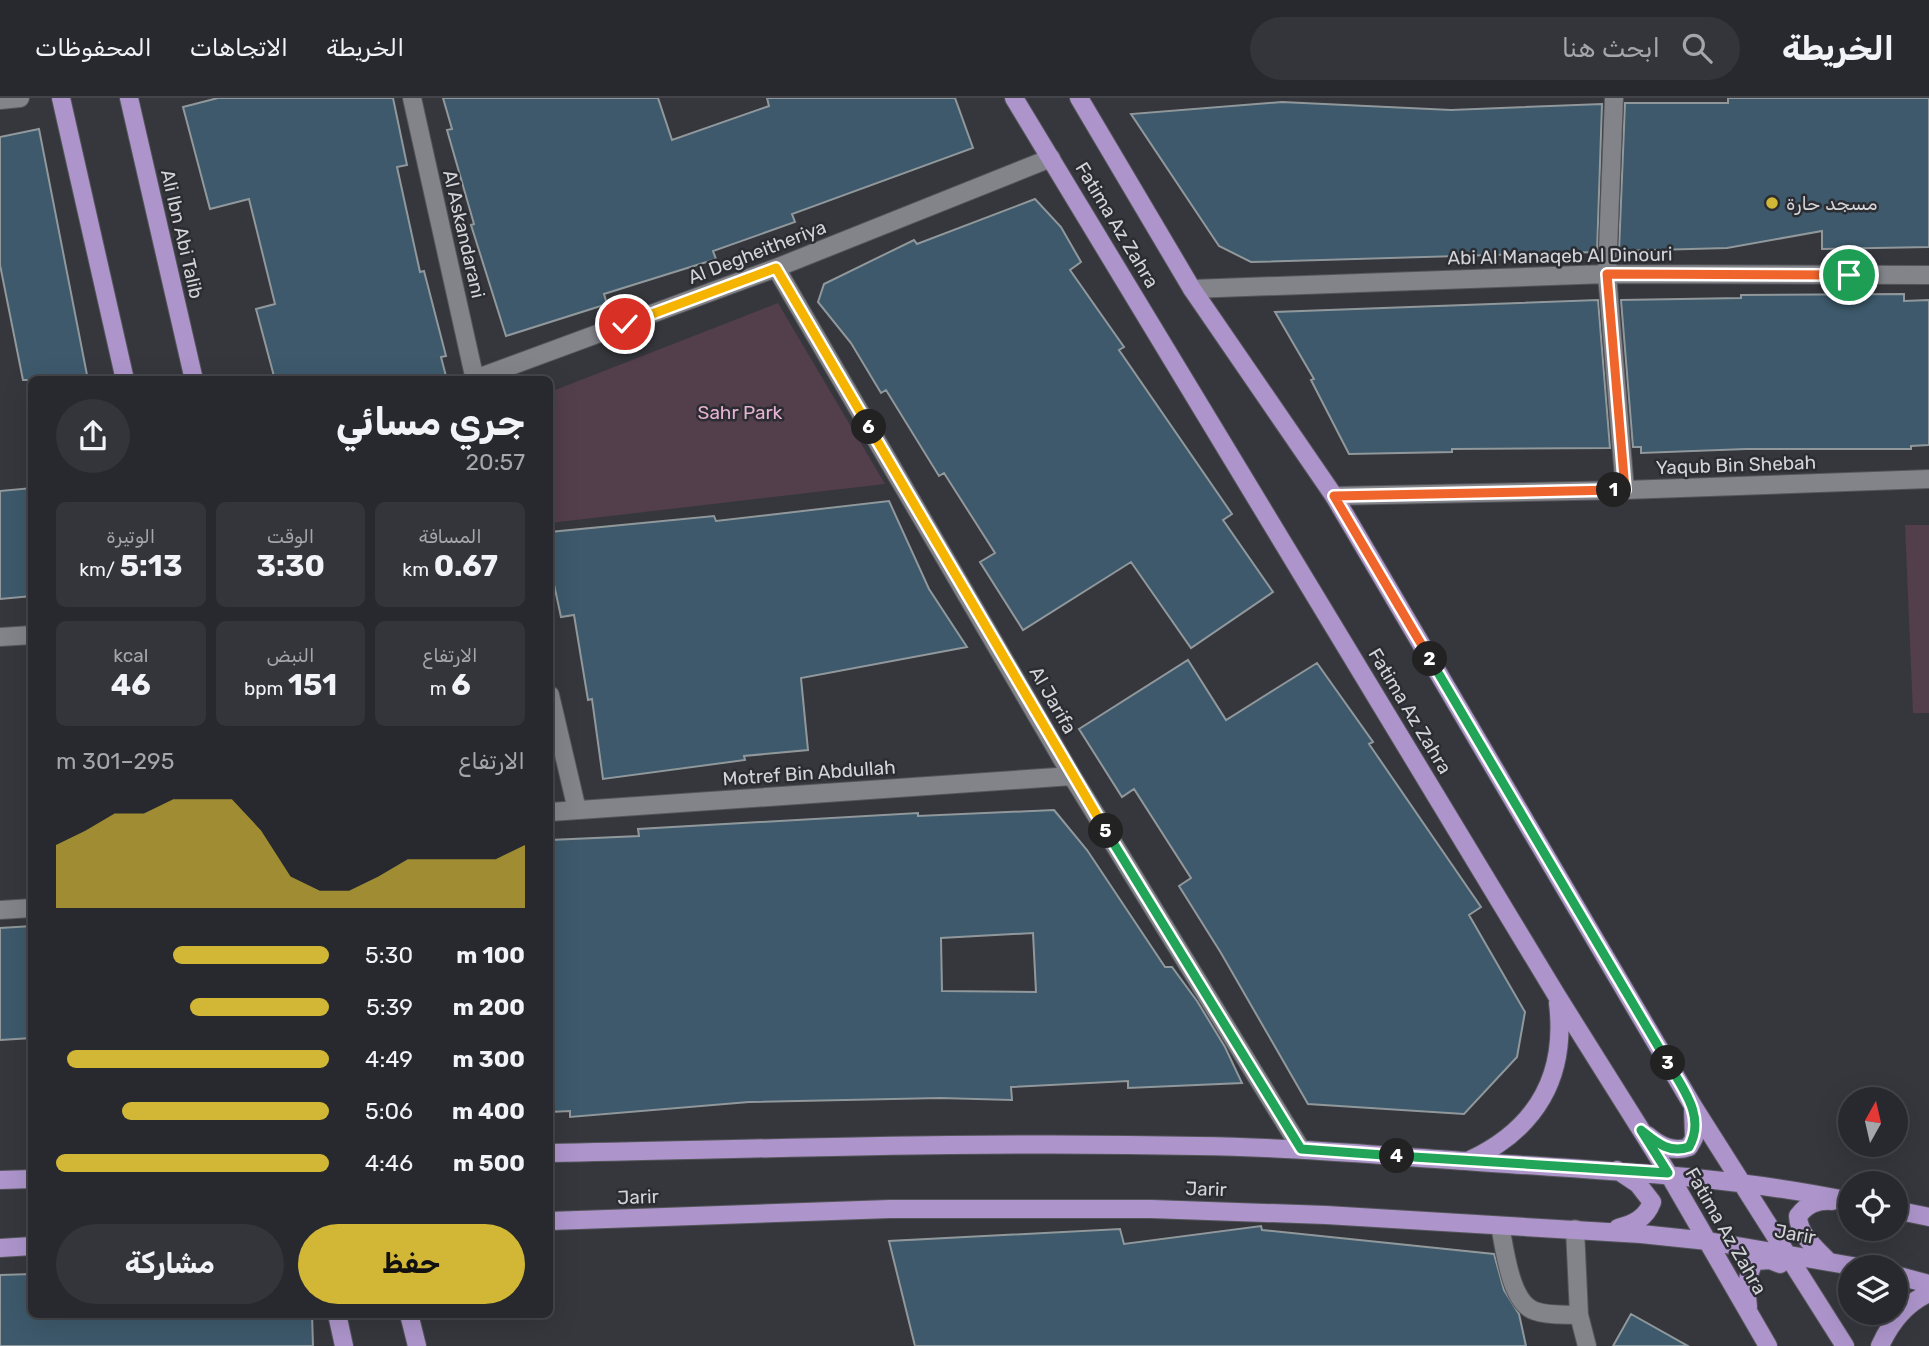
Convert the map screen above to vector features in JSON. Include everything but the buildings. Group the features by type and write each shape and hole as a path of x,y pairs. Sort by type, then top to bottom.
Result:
{"main road":[{"path":"61,98 124,376"},
{"name":"Ali Ibn Abi Talib","path":"129,98 193,376"},
{"name":"Fatima Az Zahra","path":"1014,98 1557,996 1668,1173 1768,1346"},
{"path":"1079,98 1192,289 1334,496 1693,1106 1845,1346"},
{"path":"1468,1161 1494,1149 1517,1131 1536,1109 1550,1083 1559,1055 1561,1026 1557,996"},
{"path":"1641,1130 1660,1146 1673,1150 1689,1147 1694,1138 1693,1106"},
{"path":"553,1153 991,1145 1301,1149 1668,1173 1838,1199"},
{"path":"1604,1231 1633,1224 1644,1216 1652,1202 1638,1184 1615,1169"},
{"path":"0,1180 28,1179"},
{"path":"1828,1261 1804,1237 1798,1226 1798,1216 1809,1205 1822,1200 1838,1201"},
{"name":"Jarir","path":"553,1220 890,1209 1077,1208 1276,1213 1575,1228 1708,1241 1838,1263"},
{"path":"1908,1213 1929,1217"},
{"path":"0,1248 28,1246"},
{"path":"1749,1312 1747,1282 1749,1270 1755,1261 1770,1260 1784,1265 1809,1289"},
{"path":"1908,1278 1929,1284"},
{"path":"1880,1346 1891,1325 1905,1309 1929,1293"},
{"path":"338,1318 344,1346"},
{"path":"410,1318 417,1346"}],"street":[{"path":"0,100 20,98"},
{"name":"Al Askandarani","path":"412,98 474,376"},
{"path":"1614,98 1607,274 1625,490"},
{"name":"Al Degheitheriya","path":"483,376 776,268 1051,158"},
{"name":"Al Jarifa","path":"776,268 1072,776 1301,1149"},
{"name":"Abi Al Manaqeb Al Dinouri","path":"1192,289 1607,274 1929,275"},
{"name":"Yaqub Bin Shebah","path":"1334,496 1625,490 1929,479"},
{"path":"0,637 28,635"},
{"path":"553,708 577,810"},
{"name":"Motref Bin Abdullah","path":"553,812 1072,776"},
{"path":"0,910 28,908"},
{"path":"1500,1226 1516,1292 1525,1307 1541,1313 1579,1315"},
{"path":"1575,1228 1579,1315 1587,1346"}],"green space":[{"name":"Sahr Park","path":"778,303 885,484 553,523 553,391"},
{"path":"1905,525 1929,525 1929,713 1913,713"}],"place":[{"name":"مسجد حارة","path":"1772,203"}],"route":[{"path":"625,324 776,268 1072,776 1301,1149 1668,1173 1641,1130 1660,1146 1673,1150 1689,1147 1694,1138 1693,1106 1334,496 1625,490 1607,274 1849,275"}]}
